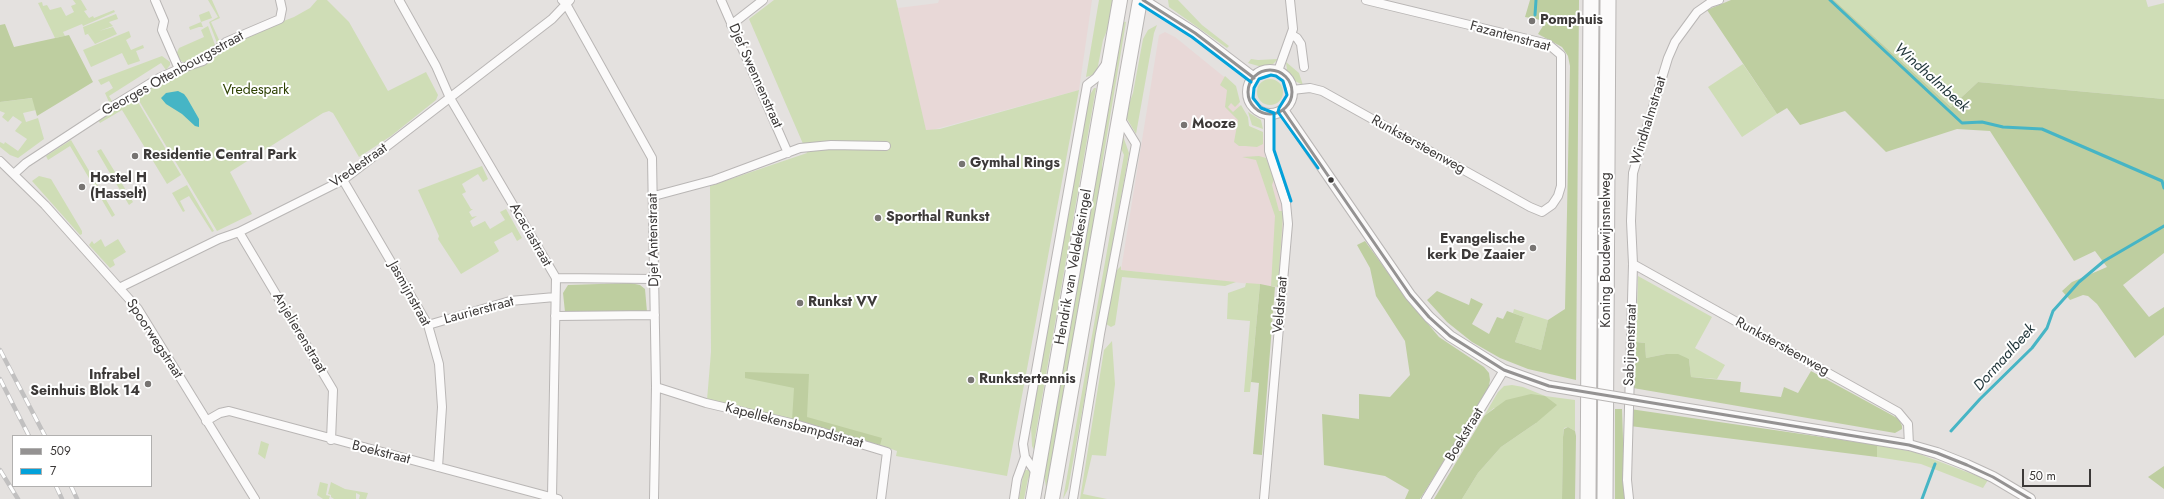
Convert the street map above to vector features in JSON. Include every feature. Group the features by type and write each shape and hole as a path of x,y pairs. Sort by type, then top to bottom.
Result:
{"highway":[{"name":"Hendrik van Veldekesingel","path":"1033,499 1120,0"},
{"name":"Hendrik van Veldekesingel","path":"1052,499 1140,0"},
{"name":"Koning Boudewijnsnelweg","path":"1588,499 1591,0"},
{"name":"Koning Boudewijnsnelweg","path":"1605,499 1608,0"}],"street":[{"path":"155,0 164,21 162,30 179,69"},
{"name":"Georges Ottenbourgsstraat","path":"15,173 26,163 110,108 179,69 203,61 226,42 280,19 282,9 280,0"},
{"name":"Acaciastraat","path":"399,0 436,66 450,98 556,278 554,316 555,498"},
{"name":"Djef Swennenstraat","path":"720,0 788,153"},
{"path":"731,25 763,0"},
{"path":"1143,0 1195,33 1254,78"},
{"path":"1278,72 1292,35 1293,29 1290,0"},
{"name":"Fazantenstraat","path":"1366,0 1548,44 1561,55 1561,186 1558,196 1552,205 1542,212"},
{"name":"Windhalmstraat","path":"1633,264 1631,221 1634,173 1668,58 1675,42 1697,12 1710,3 1719,0"},
{"name":"Vredestraat","path":"119,288 219,239 239,232 343,180 552,18 566,1"},
{"name":"Djef Antenstraat","path":"566,1 652,158 654,196 656,387 654,499"},
{"path":"1292,35 1297,38 1301,44 1304,67"},
{"name":"Hendrik van Veldekesingel","path":"1014,499 1017,479 1025,457 1023,444 1087,85 1096,78 1110,59"},
{"path":"1265,71 1278,72 1287,78 1292,90 1290,101 1283,110 1269,115 1259,112 1252,106 1248,99 1248,86 1254,78 1265,71"},
{"name":"Runkstersteenweg","path":"1292,90 1310,88 1322,91 1530,207 1542,212"},
{"path":"1283,110 1415,300 1429,317 1450,336 1504,370 1549,386 1909,445 1937,453 1967,465 1993,477 2030,499"},
{"name":"Veldstraat","path":"1264,499 1288,224 1286,203 1269,151 1269,115"},
{"path":"1073,499 1100,334 1136,144 1120,117"},
{"path":"654,196 714,180 800,148 831,145 886,146"},
{"name":"Spoorwegstraat","path":"0,161 15,173 138,309 255,499"},
{"name":"Jasmijnstraat","path":"343,180 428,325 439,364 442,407 438,468"},
{"name":"Anjelierenstraat","path":"239,232 333,390 334,415 331,440"},
{"name":"Runkstersteenweg","path":"1633,264 1898,412 1908,424 1909,445"},
{"name":"Sabijnenstraat","path":"1629,499 1627,480 1633,264"},
{"path":"556,278 654,279"},
{"name":"Laurierstraat","path":"428,325 510,301 555,297"},
{"path":"554,316 655,315"},
{"name":"Boekstraat","path":"1426,499 1504,370"},
{"name":"Kapellekensbampdstraat","path":"656,387 706,403 795,424 887,452 881,499"},
{"name":"Boekstraat","path":"206,420 220,413 229,411 331,440 555,498"},
{"path":"1025,457 1038,475"}],"shaded area":[{"path":"939,0 1092,0 1079,90 925,132 898,8 938,3"},
{"path":"1165,32 1175,37 1228,80 1249,126 1263,132 1265,157 1281,196 1285,222 1279,287 1121,270 1159,35"}],"green space":[{"path":"73,0 81,0 87,10 84,11 89,18 93,16 94,18 114,10 115,12 83,26 82,24 63,32 65,36 55,38 38,3 42,2 43,6 47,5 50,10 61,7 66,16 74,12 71,6 76,4"},
{"path":"208,0 212,0 220,18 211,22 220,42 217,43 209,22 218,17"},
{"name":"Vredespark","path":"317,0 327,0 349,22 388,91 426,72 438,95 436,100 391,136 359,157 333,113 329,111 323,113 230,172 252,214 217,231 135,94 164,77 205,62 227,43 294,17 310,8"},
{"path":"774,0 896,0 926,130 940,129 1079,90 1007,476 896,456 897,451 880,445 707,400 711,352 710,186 807,153 749,19"},
{"path":"1099,0 1114,0 1111,21 1103,40 1097,71 1093,75 1086,77"},
{"path":"1168,0 1178,0 1202,25 1229,46 1227,48 1169,7"},
{"path":"1530,0 1579,0 1576,380 1528,369 1500,358 1472,342 1447,322 1427,300 1437,291 1469,305 1471,298 1483,304 1472,324 1489,334 1497,317 1503,319 1507,311 1524,317 1515,342 1541,350 1548,320 1565,309 1570,66 1568,56 1562,47 1538,34 1546,21 1525,17"},
{"path":"1731,0 1834,0 1951,107 1978,82 2164,99 2164,253 2123,285 2149,317 2164,307 2164,335 2135,358 2097,304 2088,296 2083,295 2070,300 2062,291 2072,282 2107,267 2095,251 2074,261 1990,131 1957,129 1886,152 1845,111 1800,125 1787,108 1777,114 1707,10"},
{"path":"1834,0 2146,0 2148,7 2164,3 2164,99 1978,82 1951,107"},
{"path":"209,11 212,18 201,22 199,15"},
{"path":"116,14 118,19 109,22 113,26 99,31 113,27 117,34 95,44 88,34 93,32 85,35 83,27"},
{"path":"1122,21 1126,22 1102,165 1103,185 1047,499 1044,499 1046,487 1044,475"},
{"path":"201,22 203,27 190,30 189,27"},
{"path":"5,24 14,47 69,35 93,82 37,116 32,98 0,102 0,25"},
{"path":"1157,25 1154,33 1136,134 1126,117 1127,109 1133,93 1143,39 1148,30"},
{"path":"208,26 215,45 209,51 210,54 186,64 175,57 179,48 204,37 201,30"},
{"path":"129,31 131,37 126,40 131,50 143,45 144,48 136,51 140,61 128,65 122,53 91,67 83,50"},
{"path":"162,56 170,62 170,65 166,70 161,63 109,96 112,101 109,102 105,93 113,88 109,81 101,85 98,80"},
{"path":"1251,59 1278,59 1273,64 1262,67 1248,63"},
{"path":"1286,62 1299,73 1303,85 1293,80 1287,70"},
{"path":"1743,64 1777,114 1742,137 1708,87"},
{"path":"1225,76 1236,86 1240,102 1235,107 1231,103 1228,107 1233,112 1241,105 1248,117 1249,126 1263,132 1263,144 1257,147 1239,146 1234,142 1238,120 1225,107 1227,90 1220,85"},
{"path":"1270,79 1279,83 1283,92 1279,101 1270,105 1261,101 1257,92 1261,83"},
{"path":"1094,88 1096,88 1035,438 1037,447 1035,452 1032,446 1031,425 1088,98"},
{"path":"135,97 181,175 167,184 122,110 100,123 98,120"},
{"path":"33,98 36,110 23,113 26,122 38,118 44,139 18,158 10,155 0,147 0,142 4,144 5,142 18,151 27,139 15,131 22,122 13,116 8,122 2,117 5,113 0,111 0,102"},
{"path":"1248,112 1261,120 1263,129 1252,125"},
{"path":"1123,136 1129,153 1068,489 1063,499 1124,155 1120,146"},
{"path":"71,140 115,215 112,217 70,146 48,160 46,156"},
{"path":"101,149 115,172 111,175 97,151"},
{"path":"1259,156 1266,158 1274,179 1272,185 1279,211 1283,211 1278,287 1271,286 1275,216 1256,160 1242,157"},
{"path":"482,166 488,179 483,182 478,174 462,184 466,192 462,194 471,209 473,209 469,212 472,217 477,216 470,221 473,227 485,221 490,229 505,220 500,212 506,209 522,238 517,241 512,232 494,242 499,251 498,252 461,274 438,239 439,236 418,190"},
{"path":"39,176 51,179 82,231 82,234 80,235 32,181"},
{"path":"118,177 133,202 129,205 114,180"},
{"path":"187,185 214,231 212,232 189,196 180,201 185,211 183,212 172,193"},
{"path":"101,239 105,247 118,239 126,252 113,260 115,265 110,268 89,245 92,241 94,244"},
{"path":"1365,241 1407,299 1439,337 1484,367 1489,373 1490,380 1488,391 1420,499 1405,499 1409,490 1385,476 1324,465 1322,414 1359,419 1359,394 1390,397 1410,375 1405,341 1376,296 1370,268 1357,245"},
{"path":"1121,266 1121,270 1236,282 1225,286 1122,277 1115,325 1111,327 1106,324 1105,320 1116,271"},
{"path":"1638,276 1712,317 1695,348 1725,365 1717,379 1691,377 1689,359 1666,354 1646,358 1645,343 1636,342"},
{"path":"630,283 640,285 645,289 647,312 565,312 563,293 568,285"},
{"path":"1246,283 1260,284 1250,392 1244,392 1250,321 1227,319 1228,293 1245,287"},
{"path":"1260,284 1275,287 1262,455 1253,454 1259,383 1251,382"},
{"path":"1514,309 1548,320 1541,350 1515,342 1524,317 1513,313"},
{"path":"1112,341 1115,384 1106,456 1092,455 1083,494 1107,499 1080,499 1104,350"},
{"path":"1636,342 1645,343 1646,358 1666,354 1678,354 1689,359 1691,377 1741,382 1740,392 1781,397 1784,387 1798,393 1811,371 1899,419 1902,429 1895,433 1633,388"},
{"path":"745,372 809,374 807,417 882,438 880,445 792,421 794,388 745,378"},
{"path":"1512,385 1523,387 1545,396 1575,400 1575,431 1568,427 1564,428 1562,499 1462,499 1478,473 1501,447 1536,423 1494,408 1484,416 1498,392 1504,386"},
{"path":"1531,394 1545,396 1557,405 1536,423 1501,447 1478,473 1462,499 1434,499 1484,416 1506,400"},
{"path":"1615,409 1622,409 1625,499 1615,499"},
{"path":"1630,409 1877,445 1877,457 1630,426"},
{"path":"1568,427 1575,431 1576,436 1575,499 1562,499 1563,437 1564,429"},
{"path":"261,441 269,444 265,459 258,454"},
{"path":"1877,445 1914,452 1988,480 1983,488 1921,464 1877,457"},
{"path":"2164,466 2164,489 2148,477"},
{"path":"1024,470 1030,470 1031,475 1028,479 1024,499 1019,499"},
{"path":"320,482 328,484 326,495 330,496 329,499 323,499 317,495"},
{"path":"331,482 345,489 368,493 366,499 359,499 360,495 356,493 356,499 334,499 328,494"}],"water":[{"path":"178,91 184,94 187,98 199,119 199,127 195,126 182,114 166,104 161,98 166,93"}],"waterway":[{"path":"1535,15 1536,0"},
{"name":"Windhalmbeek","path":"1830,0 1962,123 1982,122 2003,127 2042,129 2162,181 2164,188"},
{"name":"Dormaalbeek","path":"1951,431 1980,399 2032,348 2047,328 2053,311 2079,282 2104,261 2164,226"},
{"name":"Dormaalbeek","path":"1922,499 1935,464"}],"railway":[{"path":"0,350 44,435"},
{"path":"0,379 28,435"},
{"path":"0,470 18,499"},
{"path":"56,487 62,499"},
{"path":"71,487 77,499"}],"transit line":[{"name":"509","path":"1143,0 1195,33 1254,78"},
{"name":"7","path":"1140,4 1192,37 1251,82"},
{"name":"509","path":"1274,70 1279,71 1286,76 1291,83 1292,92 1291,101 1286,108 1279,113 1266,114 1261,113 1254,108 1249,101 1248,88 1249,83 1254,76 1261,71 1274,70"},
{"name":"7","path":"1291,201 1274,150 1274,113 1261,108 1253,98 1254,88 1259,79 1271,75 1276,76 1283,81 1287,95 1278,112 1318,168"},
{"name":"509","path":"1283,110 1410,295 1429,317 1450,336 1504,370 1549,386 1909,445 1937,453 1967,465 1993,477 2030,499"}],"place":[{"name":"Pomphuis","path":"1532,21"},
{"name":"Mooze","path":"1184,125"},
{"name":"Residentie Central Park","path":"135,156"},
{"name":"Gymhal Rings","path":"962,164"},
{"name":"Hostel H (Hasselt)","path":"82,187"},
{"name":"Sporthal Runkst","path":"878,218"},
{"name":"Evangelische kerk De Zaaier","path":"1533,248"},
{"name":"Runkst VV","path":"800,303"},
{"name":"Runkstertennis","path":"971,380"},
{"name":"Infrabel Seinhuis Blok 14","path":"148,384"}]}
